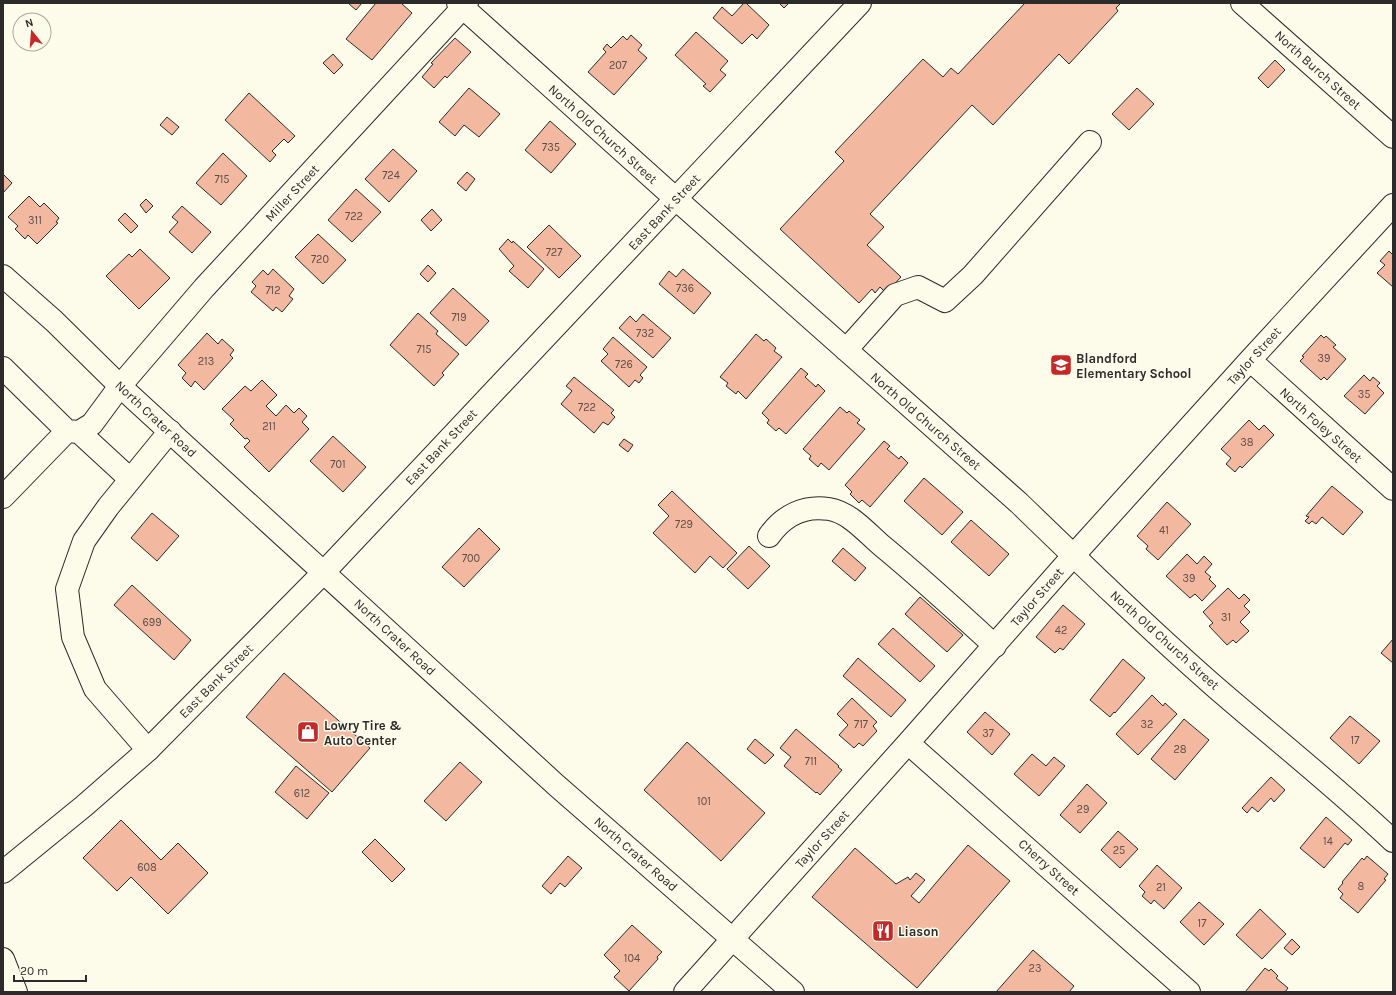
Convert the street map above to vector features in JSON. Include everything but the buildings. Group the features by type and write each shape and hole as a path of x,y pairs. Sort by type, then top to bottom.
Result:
{"main road":[{"name":"East Bank Street","path":"3,872 84,806 148,750 324,572 860,3"},
{"name":"North Burch Street","path":"1242,3 1393,137"},
{"name":"North Old Church Street","path":"463,4 676,199 1019,503 1073,556 1213,685 1363,812 1393,841"},
{"name":"Miller Street","path":"3,497 73,432 92,424 120,386 204,288 463,4"},
{"path":"846,350 895,295 918,287 944,300 973,275 1090,142"},
{"name":"Taylor Street","path":"685,992 995,646 1073,556 1250,360 1393,206"},
{"name":"North Crater Road","path":"3,276 54,320 120,386 556,785 793,992"},
{"name":"North Foley Street","path":"1250,360 1393,489"},
{"path":"3,368 73,432 130,479"},
{"path":"148,750 95,689 73,637 67,589 84,541 108,506 170,432"},
{"path":"769,536 783,520 795,512 812,508 830,509 846,516 914,573 995,646"},
{"name":"Cherry Street","path":"908,743 1189,992"},
{"path":"3,959 16,992"}],"place":[{"name":"Blandford Elementary School","path":"1061,365"},
{"name":"Lowry Tire & Auto Center","path":"308,732"},
{"name":"Liason","path":"883,931"}]}
